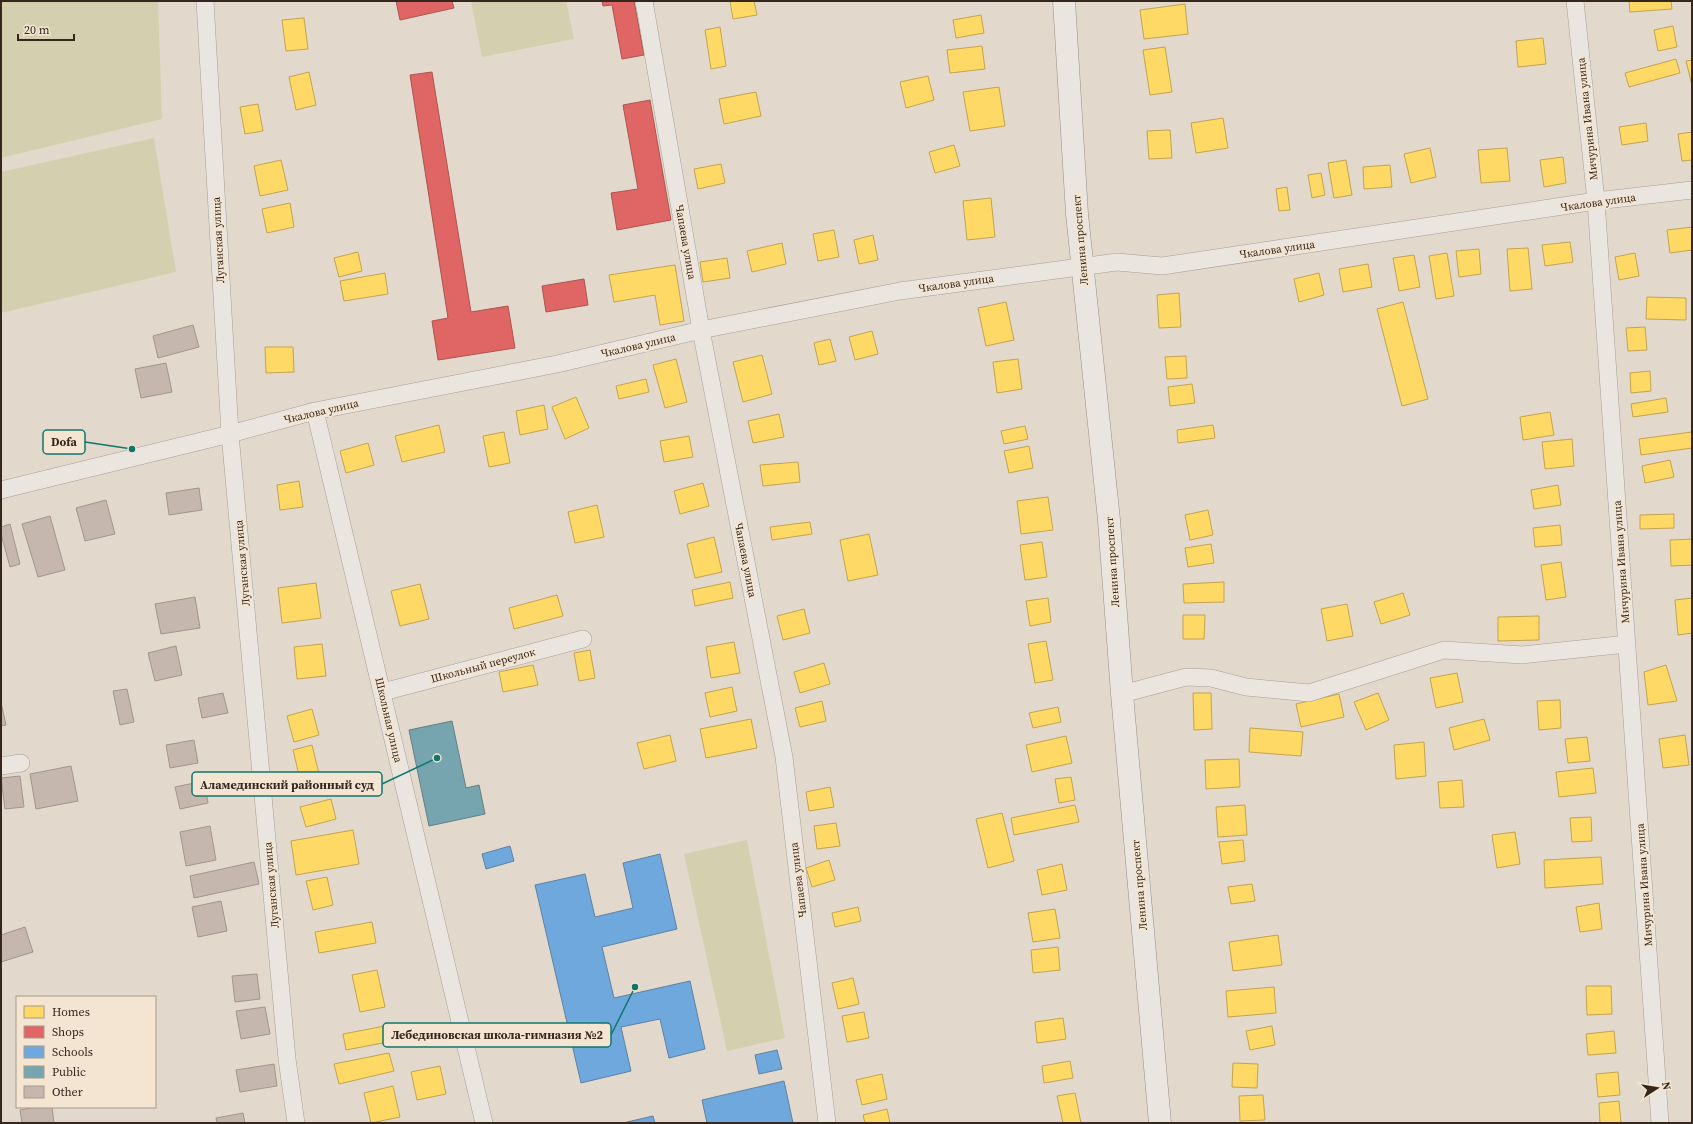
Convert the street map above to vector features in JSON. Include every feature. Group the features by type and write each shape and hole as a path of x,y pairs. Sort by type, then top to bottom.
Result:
{"main road":[{"name":"Ленина проспект","path":"1064,1 1077,214 1109,520 1122,694 1160,1123"}],"street":[{"name":"Луганская улица","path":"205,1 230,434 286,1051 296,1123"},
{"name":"Чапаева улица","path":"644,1 701,330 784,757 826,1123"},
{"name":"Мичурина Ивана улица","path":"1575,1 1596,201 1660,1123"},
{"name":"Чкалова улица","path":"1,490 230,434 315,411 557,364 701,330 900,291 1117,262 1162,266 1596,201 1692,190"},
{"name":"Школьная улица","path":"315,411 383,692 484,1123"},
{"name":"Школьный переулок","path":"383,692 583,639"},
{"path":"1122,694 1186,677 1211,678 1246,687 1309,692 1444,650 1522,655 1627,644"},
{"path":"1,766 21,763"}],"shaded area":[{"path":"1,1 158,1 162,119 1,158"},
{"path":"471,1 566,1 574,39 482,57"},
{"path":"154,138 176,272 1,313 1,172"},
{"path":"747,840 785,1038 727,1051 684,854"}],"building: Homes":[{"path":"730,1 754,1 757,15 733,19"},
{"path":"1629,1 1671,1 1672,9 1630,12"},
{"path":"1185,4 1188,34 1144,39 1140,10"},
{"path":"981,15 984,33 956,38 953,20"},
{"path":"304,18 308,49 286,51 282,20"},
{"path":"1673,26 1677,47 1658,51 1654,30"},
{"path":"720,27 726,66 711,69 705,30"},
{"path":"1543,38 1546,64 1518,67 1516,41"},
{"path":"982,46 985,69 950,73 947,50"},
{"path":"1165,47 1172,92 1150,95 1143,50"},
{"path":"1676,59 1680,73 1629,87 1625,73"},
{"path":"1692,60 1692,85 1686,61"},
{"path":"309,72 316,105 296,110 289,77"},
{"path":"928,76 934,100 906,108 900,82"},
{"path":"999,87 1005,126 970,131 963,92"},
{"path":"756,92 761,116 724,124 719,99"},
{"path":"258,104 263,131 245,134 240,107"},
{"path":"1223,118 1228,148 1196,153 1191,123"},
{"path":"1646,123 1648,141 1622,145 1619,127"},
{"path":"1170,130 1172,158 1149,159 1147,131"},
{"path":"1692,132 1692,160 1682,161 1678,134"},
{"path":"954,145 960,166 935,173 929,152"},
{"path":"1430,148 1436,177 1411,183 1404,154"},
{"path":"1507,148 1510,181 1481,183 1478,150"},
{"path":"1563,157 1566,183 1544,187 1540,160"},
{"path":"281,160 288,190 260,196 254,166"},
{"path":"1346,160 1352,195 1334,198 1328,163"},
{"path":"721,164 725,183 698,189 694,169"},
{"path":"1390,165 1392,187 1364,189 1363,167"},
{"path":"1321,173 1325,195 1312,198 1308,175"},
{"path":"1287,187 1290,210 1279,211 1276,189"},
{"path":"991,198 995,237 967,240 963,201"},
{"path":"290,203 294,227 267,233 262,209"},
{"path":"1692,227 1692,250 1670,253 1667,230"},
{"path":"834,230 839,257 818,261 813,234"},
{"path":"873,235 878,260 859,264 854,240"},
{"path":"1570,242 1573,262 1545,266 1542,245"},
{"path":"782,243 786,264 752,272 747,251"},
{"path":"1528,248 1532,289 1510,291 1507,249"},
{"path":"1479,249 1481,274 1459,277 1456,251"},
{"path":"358,252 362,271 339,277 334,258"},
{"path":"1447,253 1454,296 1436,299 1429,256"},
{"path":"1635,253 1639,276 1619,280 1615,257"},
{"path":"1414,255 1420,287 1399,291 1393,258"},
{"path":"727,258 730,278 703,282 700,262"},
{"path":"1368,264 1372,287 1343,292 1339,269"},
{"path":"675,265 684,321 660,325 655,295 614,302 609,275"},
{"path":"385,273 388,294 344,301 340,281"},
{"path":"1319,273 1324,295 1299,302 1294,279"},
{"path":"1179,293 1181,327 1159,328 1157,295"},
{"path":"1647,297 1686,298 1686,320 1646,319"},
{"path":"1006,302 1014,340 986,346 978,308"},
{"path":"1403,302 1428,399 1402,406 1377,309"},
{"path":"1645,327 1647,350 1628,351 1626,328"},
{"path":"872,331 878,354 855,360 849,337"},
{"path":"830,339 836,361 819,365 814,343"},
{"path":"265,347 293,347 294,372 266,373"},
{"path":"762,355 772,394 743,402 733,362"},
{"path":"1186,356 1187,378 1167,379 1165,357"},
{"path":"676,359 687,402 665,408 653,365"},
{"path":"1018,359 1022,389 997,393 993,362"},
{"path":"1650,371 1651,391 1631,393 1630,373"},
{"path":"646,379 649,392 619,399 616,386"},
{"path":"1192,384 1195,403 1170,406 1168,387"},
{"path":"576,397 589,428 565,439 552,407"},
{"path":"1666,398 1668,412 1633,417 1631,404"},
{"path":"544,405 548,429 520,435 516,411"},
{"path":"1550,412 1554,435 1523,440 1520,417"},
{"path":"779,414 784,437 753,443 748,421"},
{"path":"439,425 445,452 402,462 395,436"},
{"path":"1213,425 1215,438 1178,443 1177,430"},
{"path":"1025,426 1028,439 1004,444 1001,431"},
{"path":"504,432 510,463 489,467 483,436"},
{"path":"1692,432 1692,448 1641,455 1639,439"},
{"path":"689,436 693,457 664,462 660,441"},
{"path":"1572,439 1574,466 1545,469 1542,442"},
{"path":"368,443 374,465 346,473 340,451"},
{"path":"1029,446 1033,468 1009,473 1004,451"},
{"path":"1670,460 1674,477 1645,483 1642,466"},
{"path":"798,462 800,482 763,486 760,465"},
{"path":"299,481 303,507 280,510 277,485"},
{"path":"703,483 709,506 680,514 674,491"},
{"path":"1558,485 1561,505 1534,509 1531,490"},
{"path":"1048,497 1053,530 1021,534 1017,501"},
{"path":"597,505 604,537 575,543 568,512"},
{"path":"1208,510 1213,535 1190,540 1185,515"},
{"path":"1674,514 1674,528 1640,529 1640,515"},
{"path":"810,522 812,534 772,540 770,527"},
{"path":"1560,525 1562,545 1535,547 1533,528"},
{"path":"869,534 878,575 848,581 840,540"},
{"path":"714,537 722,572 695,578 687,544"},
{"path":"1692,539 1692,565 1671,566 1670,540"},
{"path":"1042,542 1047,577 1025,580 1020,545"},
{"path":"1211,544 1214,563 1188,567 1185,548"},
{"path":"1561,562 1566,597 1546,600 1541,565"},
{"path":"730,582 733,598 695,606 692,590"},
{"path":"1224,582 1224,602 1184,603 1183,584"},
{"path":"316,583 321,618 282,623 278,588"},
{"path":"420,584 429,619 400,626 391,591"},
{"path":"1403,593 1410,615 1381,624 1374,602"},
{"path":"557,595 563,616 514,629 509,608"},
{"path":"1048,598 1051,622 1030,626 1026,601"},
{"path":"1692,598 1692,633 1678,635 1675,600"},
{"path":"1347,604 1353,636 1327,641 1321,609"},
{"path":"804,609 810,633 783,640 777,616"},
{"path":"1183,615 1205,615 1204,639 1183,639"},
{"path":"1539,616 1539,640 1498,641 1498,617"},
{"path":"1046,641 1053,680 1035,683 1028,644"},
{"path":"734,642 740,673 711,678 706,647"},
{"path":"322,644 326,676 297,679 294,647"},
{"path":"590,650 595,678 579,681 574,653"},
{"path":"824,663 830,684 800,693 794,672"},
{"path":"533,665 538,685 503,692 499,672"},
{"path":"1666,665 1677,701 1648,705 1644,672"},
{"path":"1457,673 1463,702 1436,708 1430,678"},
{"path":"732,687 737,711 710,717 705,693"},
{"path":"1193,693 1211,693 1212,729 1194,730"},
{"path":"1378,693 1389,720 1366,730 1354,702"},
{"path":"1339,694 1344,717 1301,727 1296,704"},
{"path":"1560,700 1561,728 1539,730 1537,701"},
{"path":"822,701 826,721 800,727 795,708"},
{"path":"1058,707 1061,722 1033,728 1029,713"},
{"path":"312,709 319,735 294,742 287,716"},
{"path":"751,719 757,748 706,758 700,729"},
{"path":"1484,719 1490,740 1454,750 1449,728"},
{"path":"1250,728 1303,732 1301,756 1249,752"},
{"path":"670,735 676,761 644,769 637,743"},
{"path":"1685,735 1689,765 1663,768 1659,739"},
{"path":"1066,736 1072,763 1032,772 1026,745"},
{"path":"1587,737 1590,761 1568,763 1565,739"},
{"path":"1424,742 1426,776 1396,779 1394,745"},
{"path":"312,745 319,774 300,779 293,750"},
{"path":"1239,759 1240,787 1206,789 1205,760"},
{"path":"1593,768 1596,793 1559,797 1556,772"},
{"path":"1071,777 1075,800 1059,803 1055,779"},
{"path":"1462,780 1464,807 1440,808 1438,782"},
{"path":"830,787 834,807 809,811 806,792"},
{"path":"331,799 336,819 306,827 300,807"},
{"path":"1075,805 1079,822 1014,835 1011,818"},
{"path":"1245,805 1247,835 1218,837 1216,807"},
{"path":"1002,813 1014,861 988,868 976,819"},
{"path":"1591,817 1592,841 1572,842 1570,818"},
{"path":"836,823 840,846 817,849 814,826"},
{"path":"353,830 359,864 296,875 291,841"},
{"path":"1515,832 1520,864 1497,868 1492,835"},
{"path":"1243,840 1245,861 1222,864 1219,842"},
{"path":"1601,857 1603,884 1545,888 1544,860"},
{"path":"829,860 835,880 812,887 806,868"},
{"path":"1062,864 1067,890 1042,895 1037,870"},
{"path":"327,877 333,905 313,910 306,881"},
{"path":"1252,884 1255,901 1231,904 1228,887"},
{"path":"1599,903 1602,929 1580,932 1576,907"},
{"path":"858,907 861,921 835,927 832,913"},
{"path":"1055,909 1060,938 1033,942 1028,913"},
{"path":"372,922 376,943 319,953 315,932"},
{"path":"1278,935 1282,965 1233,971 1229,942"},
{"path":"1058,947 1060,970 1033,973 1031,950"},
{"path":"377,970 385,1007 360,1012 352,975"},
{"path":"853,978 859,1004 838,1009 832,983"},
{"path":"1586,986 1611,986 1612,1014 1587,1015"},
{"path":"1274,987 1276,1013 1228,1017 1226,991"},
{"path":"864,1012 869,1038 847,1042 842,1016"},
{"path":"1063,1018 1066,1039 1037,1043 1035,1022"},
{"path":"390,1025 393,1041 346,1050 343,1034"},
{"path":"1272,1026 1275,1045 1250,1050 1246,1031"},
{"path":"1614,1031 1616,1053 1588,1055 1586,1034"},
{"path":"389,1053 394,1071 339,1084 334,1064"},
{"path":"1070,1061 1073,1078 1044,1083 1042,1066"},
{"path":"1233,1063 1258,1064 1257,1088 1232,1087"},
{"path":"440,1066 446,1094 417,1100 411,1072"},
{"path":"1618,1072 1620,1095 1598,1097 1596,1074"},
{"path":"882,1074 887,1099 862,1105 856,1080"},
{"path":"393,1086 400,1117 371,1123 364,1093"},
{"path":"1075,1093 1081,1123 1063,1123 1057,1096"},
{"path":"1263,1095 1265,1120 1240,1121 1239,1096"},
{"path":"1619,1101 1621,1123 1600,1123 1599,1103"},
{"path":"887,1109 890,1123 865,1123 863,1115"}],"building: Shops":[{"path":"396,1 452,1 454,8 400,20"},
{"path":"602,1 634,1 644,55 622,59 612,5 603,6"},
{"path":"432,72 471,312 508,306 515,348 438,360 432,321 448,318 410,75"},
{"path":"650,100 671,220 617,230 611,193 638,189 623,105"},
{"path":"584,279 588,305 546,312 542,286"}],"building: Schools":[{"path":"510,846 514,861 486,869 482,854"},
{"path":"660,854 677,929 602,947 614,998 690,981 705,1049 669,1058 660,1019 621,1027 631,1071 581,1083 535,885 585,874 595,917 633,908 623,863"},
{"path":"777,1050 782,1069 759,1074 755,1055"},
{"path":"784,1081 793,1123 707,1123 702,1100"},
{"path":"653,1116 655,1123 623,1123"}],"building: Public":[{"path":"452,721 466,788 479,785 485,814 429,826 409,730"}],"building: Other":[{"path":"193,325 199,347 158,358 153,336"},
{"path":"166,363 172,392 141,398 135,369"},
{"path":"199,488 202,510 169,515 166,493"},
{"path":"106,500 115,534 85,541 76,508"},
{"path":"50,516 65,570 38,577 22,524"},
{"path":"10,524 20,564 10,567 1,534 1,527"},
{"path":"195,597 200,628 161,634 155,604"},
{"path":"176,646 182,675 155,681 148,653"},
{"path":"127,689 134,722 120,725 113,691"},
{"path":"223,693 228,713 202,718 198,698"},
{"path":"1,702 6,725 1,726"},
{"path":"194,740 198,763 170,768 166,745"},
{"path":"71,766 78,801 36,809 30,774"},
{"path":"20,776 24,807 5,809 1,778"},
{"path":"204,781 208,803 180,809 175,787"},
{"path":"210,826 216,860 186,866 180,832"},
{"path":"254,862 259,884 194,898 190,876"},
{"path":"221,901 227,931 198,937 192,907"},
{"path":"25,927 33,952 1,962 1,935"},
{"path":"257,974 260,999 235,1002 232,976"},
{"path":"265,1007 270,1034 241,1039 236,1011"},
{"path":"274,1064 277,1086 240,1092 236,1070"},
{"path":"31,1108 52,1108 54,1123 22,1123 20,1110"},
{"path":"243,1113 245,1123 217,1123 216,1118"}],"place":[{"name":"Dofa","path":"132,449"},
{"name":"Аламединский районный суд","path":"437,758"},
{"name":"Лебединовская школа-гимназия №2","path":"635,987"}]}
